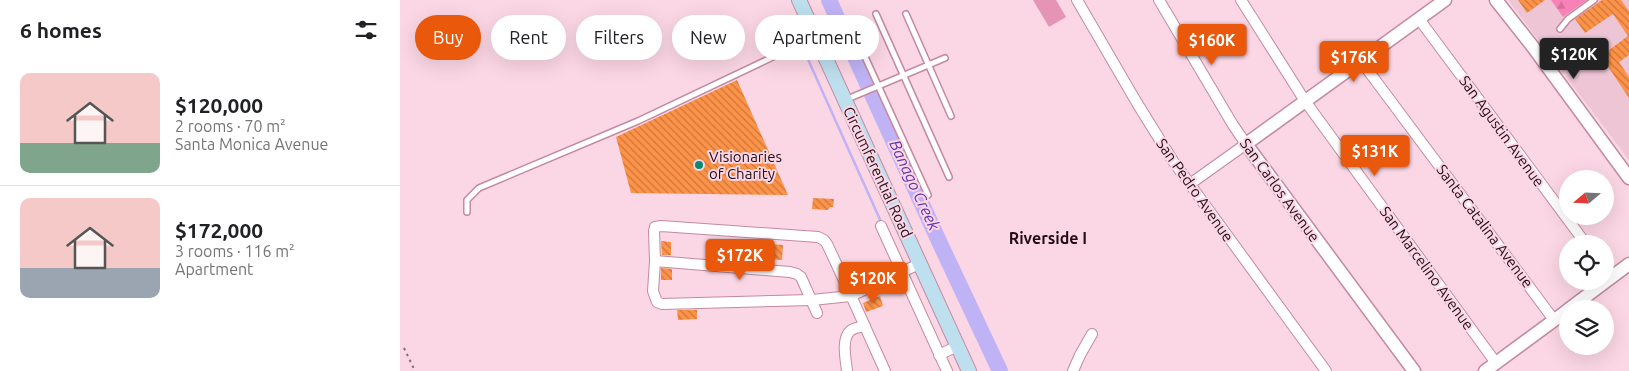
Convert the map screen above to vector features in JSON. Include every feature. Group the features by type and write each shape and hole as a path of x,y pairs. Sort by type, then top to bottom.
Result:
{"main road":[{"name":"Circumferential Road","path":"799,0 806,15"},
{"name":"Circumferential Road","path":"827,60 845,100 909,269 946,352 969,371"}],"street":[{"name":"San Pedro Avenue","path":"1077,0 1158,138 1326,371"},
{"name":"San Carlos Avenue","path":"1159,0 1246,144 1414,371"},
{"name":"San Marcelino Avenue","path":"1241,0 1305,102 1496,363"},
{"path":"1190,184 1445,0"},
{"path":"1496,0 1533,46 1629,178"},
{"name":"San Agustin Avenue","path":"1419,19 1579,235"},
{"name":"Santa Catalina Avenue","path":"1361,61 1554,320"},
{"path":"885,371 865,326 851,296 827,244 824,240 818,237 661,226 656,227 654,231 653,291 656,302 662,304 812,300 851,296 909,269"},
{"path":"881,226 909,269 946,352 947,371"},
{"path":"655,261 797,274 801,277 817,312"},
{"path":"1614,271 1629,264"},
{"path":"1578,300 1590,290"},
{"path":"1485,371 1559,316"},
{"path":"847,371 846,337 850,331 865,326"},
{"path":"1073,371 1092,334"}],"lane":[{"path":"1560,29 1568,20 1594,0"},
{"path":"876,14 949,177"},
{"path":"906,14 952,116"},
{"path":"845,100 945,58"},
{"path":"467,212 467,200 478,188 638,121 766,60"},
{"path":"865,60 928,195"}],"path":[{"path":"404,348 415,371"}],"shaded area":[{"path":"1033,0 1056,0 1066,17 1049,27"},
{"path":"1508,0 1629,0 1629,160"}],"green space":[{"path":"1551,0 1587,0 1563,17"}],"building":[{"path":"1518,0 1545,0 1527,13"},
{"path":"1602,0 1621,0 1629,11 1629,55 1619,62 1629,77 1629,98 1601,56 1628,36 1613,14 1585,33 1575,19"},
{"name":"Visionaries of Charity","path":"737,80 788,195 631,193 616,137"},
{"path":"813,198 834,199 833,207 830,207 828,210 812,209"},
{"path":"661,241 671,242 671,255 662,255"},
{"path":"769,244 783,245 782,260 768,259"},
{"path":"661,268 672,269 672,280 661,280"},
{"path":"880,296 883,306 866,312 863,303"},
{"path":"677,310 697,310 697,319 678,320"}],"waterway":[{"name":"Banago Creek","path":"829,0 1000,371"},
{"path":"808,60 882,224"}],"place":[{"name":"Visionaries of Charity","path":"699,165"}],"district":[{"name":"Riverside I","path":"1048,238"}]}
